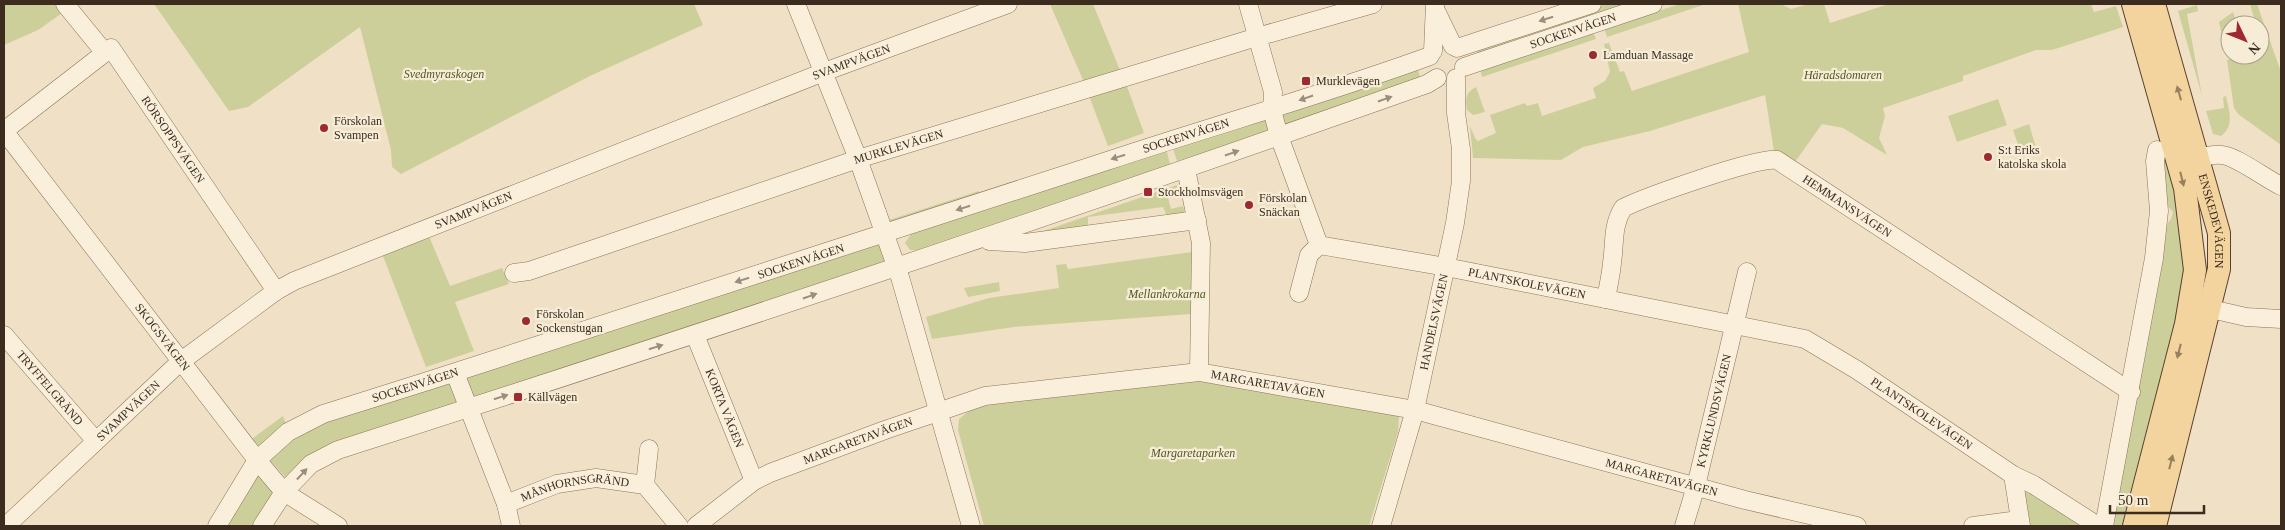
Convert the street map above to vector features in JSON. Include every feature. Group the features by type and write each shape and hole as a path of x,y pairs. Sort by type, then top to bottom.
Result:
{"main road":[{"name":"ENSKEDEVÄGEN","path":"2133,4 2185,188 2200,306 2155,526"},
{"name":"ENSKEDEVÄGEN","path":"2134,526 2200,306 2219,269 2219,233 2198,158 2160,5"}],"street":[{"name":"RÖRSOPPSVÄGEN","path":"65,4 105,53 110,48 276,291"},
{"path":"796,4 858,159 896,267 971,526"},
{"name":"SVAMPVÄGEN","path":"11,521 180,362 276,291 303,278 824,72 1008,4"},
{"path":"1248,4 1273,92 1272,110 1279,136 1319,245 1309,255 1299,293"},
{"name":"MURKLEVÄGEN","path":"514,273 538,268 858,159 1257,37 1373,4"},
{"name":"SOCKENVÄGEN","path":"217,526 257,460 288,432 323,414 455,373 1158,144 1272,110 1431,54 1446,44 1455,47 1592,4"},
{"name":"SOCKENVÄGEN","path":"262,526 284,492 311,464 338,450 695,335 976,241 1654,4"},
{"path":"1435,7 1455,47 1464,56 1449,76 1430,71 1435,7"},
{"path":"4,131 105,53"},
{"name":"HANDELSVÄGEN","path":"1381,526 1415,410 1446,267 1461,182 1461,149 1456,113 1444,93 1449,76"},
{"name":"SKOGSVÄGEN","path":"4,131 180,362 284,492 338,526"},
{"path":"2104,526 2131,392 2154,258 2158,211 2155,161 2157,150"},
{"path":"2198,158 2221,154 2231,157 2260,176 2281,186"},
{"name":"HEMMANSVÄGEN","path":"1606,299 1613,262 1614,230 1617,218 1623,208 1741,167 1768,159 1777,160 2131,392"},
{"path":"1186,169 1201,243 1199,372"},
{"name":"SOCKENVÄGEN","path":"976,241 1025,243 1197,220"},
{"name":"PLANTSKOLEVÄGEN","path":"1319,245 1446,267 1805,339 1857,370 2013,475 2034,485 2098,526"},
{"path":"1736,324 1747,272"},
{"path":"2200,306 2246,317 2281,319"},
{"name":"KYRKLUNDSVÄGEN","path":"1684,526 1696,486 1736,324"},
{"name":"KORTA VÄGEN","path":"695,335 754,481"},
{"name":"TRYFFELGRÄND","path":"4,336 95,440"},
{"name":"MARGARETAVÄGEN","path":"696,526 754,481 984,396 1199,372 1415,410 1696,486 1857,526"},
{"path":"455,373 506,504 511,526"},
{"name":"MÅNHORNSGRÄND","path":"645,485 649,449"},
{"path":"1973,526 2020,523 2013,475"},
{"name":"MÅNHORNSGRÄND","path":"506,504 557,484 596,478 645,485 679,526"}],"green space":[{"path":"4,4 75,4 38,30 4,45"},
{"name":"Svedmyraskogen","path":"154,4 694,4 703,25 592,75 401,174 392,167 391,150 360,27 248,107 229,111"},
{"path":"1050,4 1093,4 1122,75 1086,87"},
{"path":"1607,4 1635,4 1478,56 1476,47"},
{"path":"1680,4 1706,4 1607,37 1604,28"},
{"name":"Häradsdomaren","path":"1738,4 1781,4 1791,9 1809,4 1824,4 1830,23 1889,4 2091,4 2094,12 2116,6 2123,27 2052,50 2036,50 1963,76 1963,81 1883,108 1885,116 1879,138 1887,155 1843,128 1822,124 1795,162 1774,151 1765,95 1650,131 1583,147 1561,160 1473,158 1470,126 1478,141 1496,133 1490,115 1525,103 1527,106 1538,103 1542,116 1596,98 1593,88 1605,81 1610,72 1604,44 1609,43 1620,72 1624,71 1632,91 1749,52"},
{"path":"2250,4 2257,4 2261,15 2253,15"},
{"path":"2197,5 2198,11 2187,14 2202,96 2178,11"},
{"path":"1593,32 1596,39 1482,77 1480,66"},
{"path":"2270,41 2281,72 2281,145 2238,114 2234,108 2228,65 2270,65"},
{"path":"1417,66 1421,80 1285,126 1280,113"},
{"path":"1125,81 1144,133 1108,146 1088,93"},
{"path":"1476,87 1485,112 1473,115 1467,110 1466,99 1468,93"},
{"path":"2226,96 2230,123 2221,136 2213,134 2206,111 2224,108 2223,97"},
{"path":"1998,99 2007,125 1957,142 1948,116"},
{"path":"1267,116 1272,131 1177,161 1172,146"},
{"path":"2029,124 2037,151 2022,156 2013,130"},
{"path":"1166,148 1170,164 916,250 910,250 905,243 911,234"},
{"path":"2166,151 2171,165 2186,256 2183,292 2125,526 2113,526 2154,306 2164,228 2171,219 2173,212 2162,200 2161,160"},
{"path":"1177,185 1180,195 1168,198 1171,209 1183,206 1185,215 1168,218 1163,207 1088,217 1088,229 1029,236"},
{"path":"979,191 980,196 893,223 889,220"},
{"path":"428,234 450,286 502,268 509,284 455,302 474,351 426,367 381,251"},
{"path":"878,243 883,251 887,265 473,401 464,375"},
{"name":"Mellankrokarna","path":"1192,252 1191,314 1014,327 932,339 926,317 989,298 1059,288 1056,265 1066,264 1068,269"},
{"path":"999,282 1000,291 968,297 964,288"},
{"name":"Margaretaparken","path":"1194,379 1399,415 1398,432 1369,526 984,526 958,430 959,419 975,406"},
{"path":"448,381 458,404 288,480 268,458 285,443 305,430 328,419 377,401"},
{"path":"283,416 286,424 257,447 252,442 253,438"},
{"path":"257,474 262,474 278,492 255,526 224,526"},
{"path":"2027,488 2085,526 2029,526 2022,490"}],"place":[{"name":"Lamduan Massage","path":"1593,55"},
{"name":"Murklevägen","path":"1306,81"},
{"name":"Förskolan Svampen","path":"324,128"},
{"name":"S:t Eriks katolska skola","path":"1988,157"},
{"name":"Stockholmsvägen","path":"1148,192"},
{"name":"Förskolan Snäckan","path":"1249,205"},
{"name":"Förskolan Sockenstugan","path":"526,321"},
{"name":"Källvägen","path":"518,397"}]}
